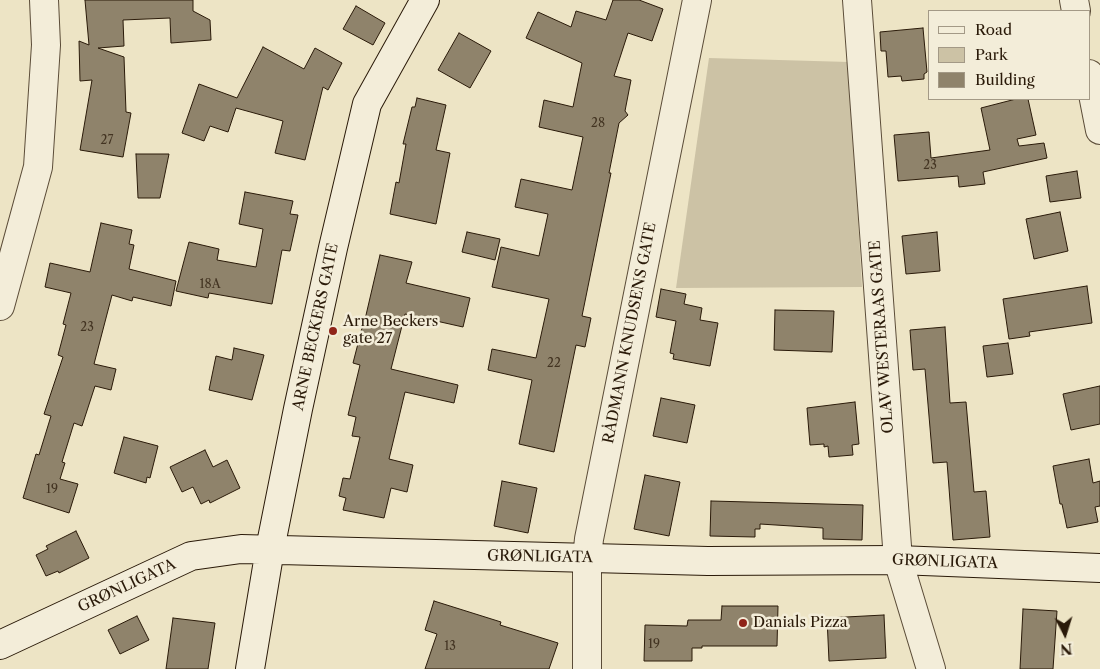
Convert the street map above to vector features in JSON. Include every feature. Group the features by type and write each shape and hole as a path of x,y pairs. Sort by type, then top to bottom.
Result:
{"main road":[{"path":"0,306 38,167 46,44 44,0"},
{"name":"ARNE BECKERS GATE","path":"250,669 270,550 333,248 367,104 425,0"},
{"name":"RÅDMANN KNUDSENS GATE","path":"587,669 587,558 591,529 697,0"},
{"name":"OLAV WESTERAAS GATE","path":"857,0 898,560 931,669"},
{"path":"1090,79 1100,130"},
{"name":"GRØNLIGATA","path":"0,645 191,556 242,548 717,561 898,560 1100,568"}],"green space":[{"path":"709,58 849,62 862,287 676,288"}],"building":[{"path":"85,0 193,0 193,11 210,20 211,40 171,43 170,18 123,20 124,46 98,48 124,57 126,112 131,113 123,157 80,150 92,80 80,81 79,41 89,45"},
{"path":"613,0 639,0 663,9 652,41 628,33 614,76 631,80 625,111 628,115 619,123 609,173 611,173 582,316 591,318 585,347 576,345 554,452 519,444 532,380 488,370 492,349 536,358 549,299 492,287 501,247 539,256 548,214 515,207 521,179 572,190 583,137 539,127 544,100 573,107 582,63 526,38 538,12 571,27 576,11 606,20"},
{"path":"356,6 385,23 373,45 343,29"},
{"path":"923,28 927,72 924,74 924,79 902,81 901,76 888,77 886,51 881,51 880,32"},
{"path":"459,33 491,51 470,88 438,70"},
{"path":"263,47 304,69 315,48 342,63 328,90 323,87 305,160 275,153 283,121 236,108 228,132 210,126 204,141 182,133 199,84 237,98"},
{"path":"417,98 446,105 436,150 450,153 436,224 390,214 396,182 399,183 406,144 403,144 412,107 415,107"},
{"path":"1012,100 1028,100 1036,135 1017,139 1019,146 1044,143 1047,158 983,172 985,184 959,187 958,176 898,181 894,135 929,132 931,158 990,150 981,108"},
{"path":"136,154 169,154 160,198 138,198"},
{"path":"1077,171 1081,198 1050,202 1046,176"},
{"path":"245,192 293,201 290,214 298,215 290,251 282,250 272,304 209,293 208,298 176,291 189,242 219,249 217,260 256,267 263,229 239,224"},
{"path":"1060,212 1068,251 1034,259 1026,219"},
{"path":"101,223 132,230 129,244 134,245 129,269 176,281 171,306 133,297 132,301 112,295 94,364 116,369 111,390 95,386 82,426 74,423 62,462 65,463 60,479 78,484 69,513 23,498 36,454 39,455 51,416 44,414 63,357 58,355 66,325 63,324 71,293 45,287 50,263 90,272"},
{"path":"467,232 500,239 495,260 462,252"},
{"path":"937,232 940,271 906,274 902,236"},
{"path":"380,255 412,262 406,283 470,298 463,327 405,314 391,369 458,385 454,403 405,392 389,459 413,465 407,492 391,488 384,518 343,510 346,498 339,496 343,478 350,479 360,437 352,436 356,417 348,415 360,365 353,363"},
{"path":"1087,286 1092,323 1029,332 1030,336 1009,339 1003,299"},
{"path":"661,289 686,294 684,304 702,308 700,320 718,323 710,366 673,359 674,354 670,353 676,321 656,317"},
{"path":"775,310 834,311 832,352 774,350"},
{"path":"945,327 950,403 966,402 974,492 986,491 990,537 953,540 947,462 933,463 925,369 913,370 910,330"},
{"path":"1008,343 1013,374 987,377 983,346"},
{"path":"234,348 264,355 252,400 209,390 216,356 232,360"},
{"path":"1100,386 1100,424 1071,430 1063,394"},
{"path":"661,398 695,405 687,443 653,436"},
{"path":"855,402 859,444 852,445 853,455 829,457 828,446 824,447 824,444 810,445 807,408"},
{"path":"124,437 158,446 150,478 147,477 146,483 114,473"},
{"path":"205,450 213,467 227,460 240,488 210,503 209,500 201,504 193,487 182,492 170,467"},
{"path":"1089,459 1093,483 1100,481 1100,506 1095,507 1098,522 1067,528 1062,504 1060,504 1053,466"},
{"path":"645,475 680,482 669,536 634,529"},
{"path":"502,481 537,488 528,533 494,526"},
{"path":"711,501 863,505 862,540 823,539 823,528 760,524 760,529 755,529 755,537 710,536"},
{"path":"76,531 89,558 59,573 58,571 46,576 36,555 48,549 46,546"},
{"path":"434,601 501,622 500,625 558,643 549,669 425,669 437,634 425,630"},
{"path":"722,606 778,606 777,646 702,646 702,648 692,648 692,661 644,661 645,625 687,626 688,620 721,620"},
{"path":"1023,609 1057,611 1053,669 1020,669"},
{"path":"884,615 886,658 829,661 827,618"},
{"path":"137,616 149,640 120,654 108,630"},
{"path":"173,618 215,623 208,669 166,669"}],"place":[{"name":"Arne Beckers gate 27","path":"333,331"},
{"name":"Danials Pizza","path":"743,623"}]}
